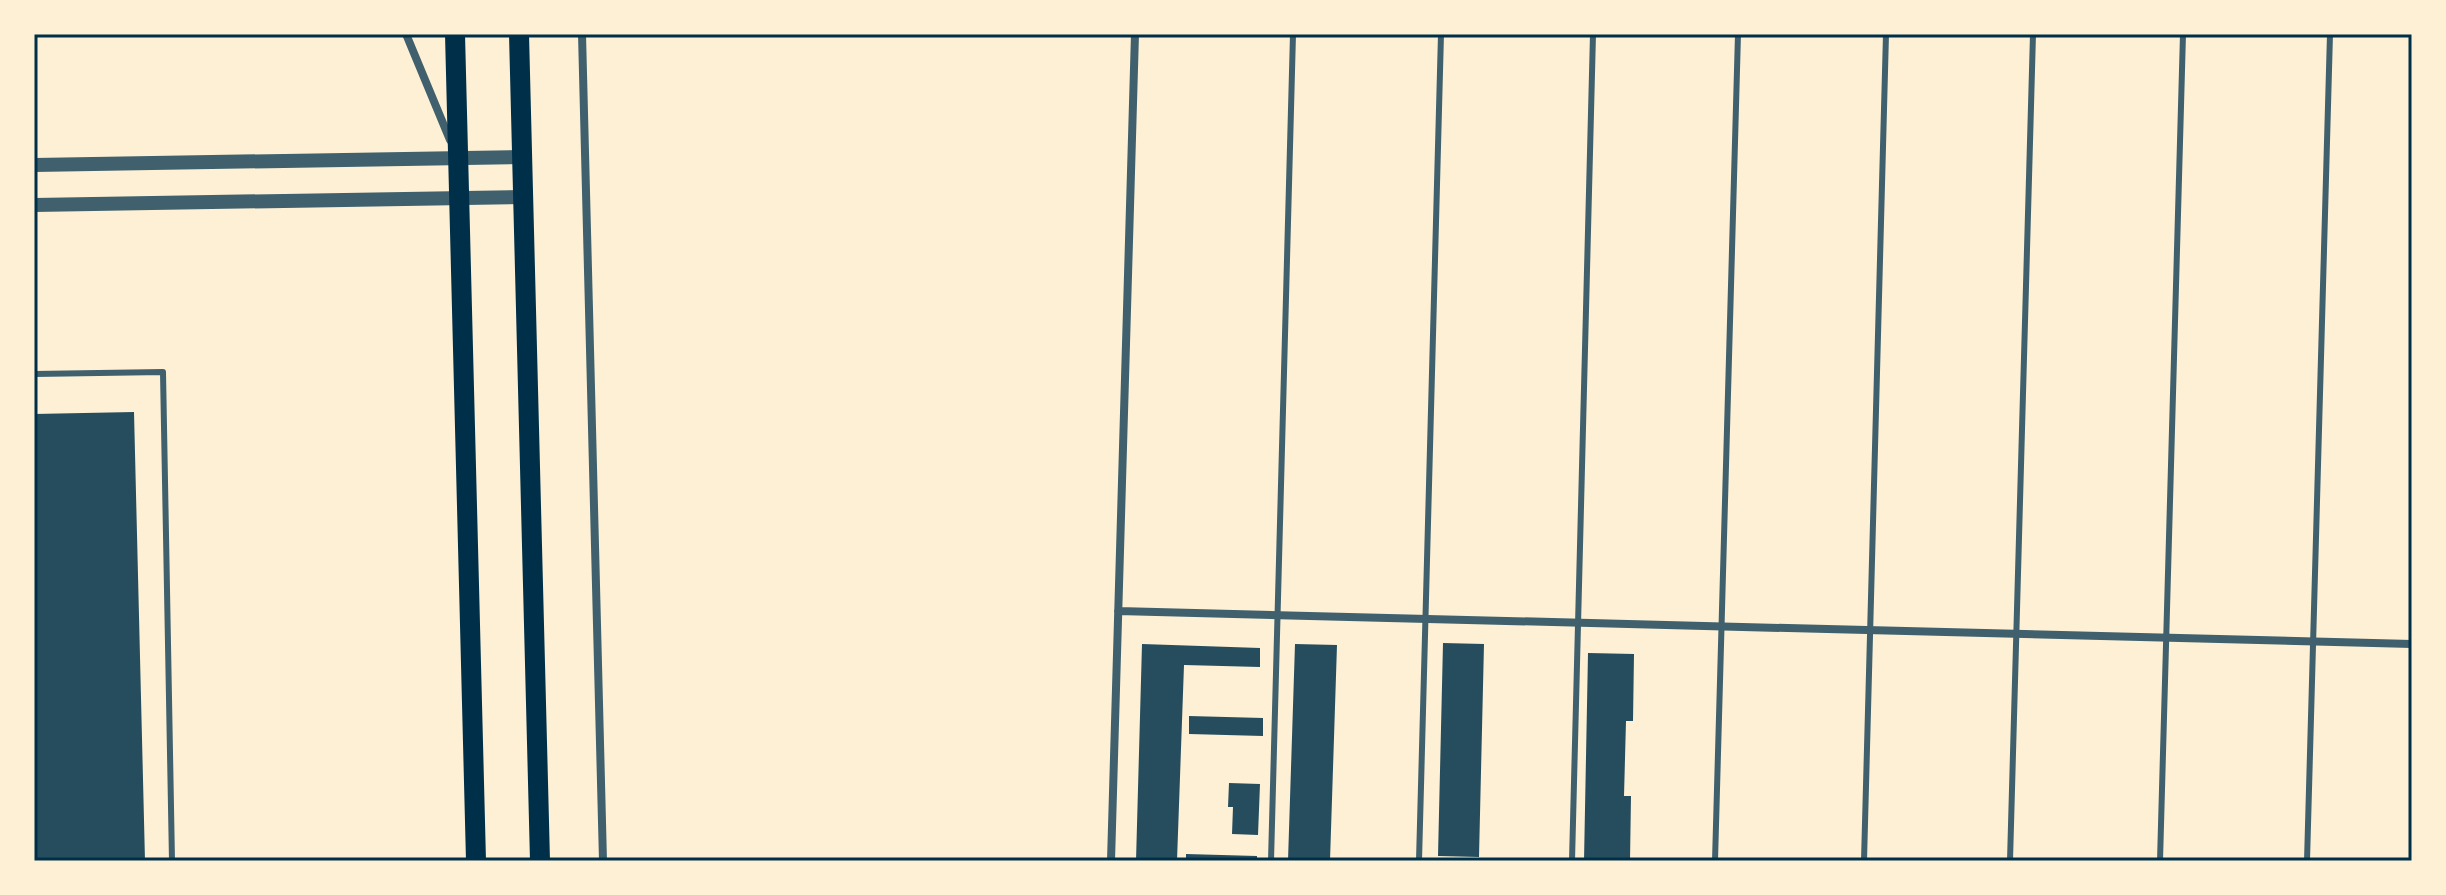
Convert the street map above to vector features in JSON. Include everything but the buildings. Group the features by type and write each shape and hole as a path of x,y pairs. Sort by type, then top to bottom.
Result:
{"main road":[{"path":"455,34 476,861"},
{"path":"519,34 540,861"}],"street":[{"path":"406,34 458,158"},
{"path":"582,34 603,861"},
{"path":"1111,861 1135,34"},
{"path":"34,165 522,157"},
{"path":"34,205 523,197"},
{"path":"1118,611 2412,644"}],"lane":[{"path":"1271,861 1293,34"},
{"path":"1419,861 1441,34"},
{"path":"1572,861 1593,34"},
{"path":"1715,861 1738,34"},
{"path":"1864,861 1886,34"},
{"path":"2010,861 2033,34"},
{"path":"2160,861 2183,34"},
{"path":"2307,861 2330,34"},
{"path":"34,374 163,372 172,861"}]}
